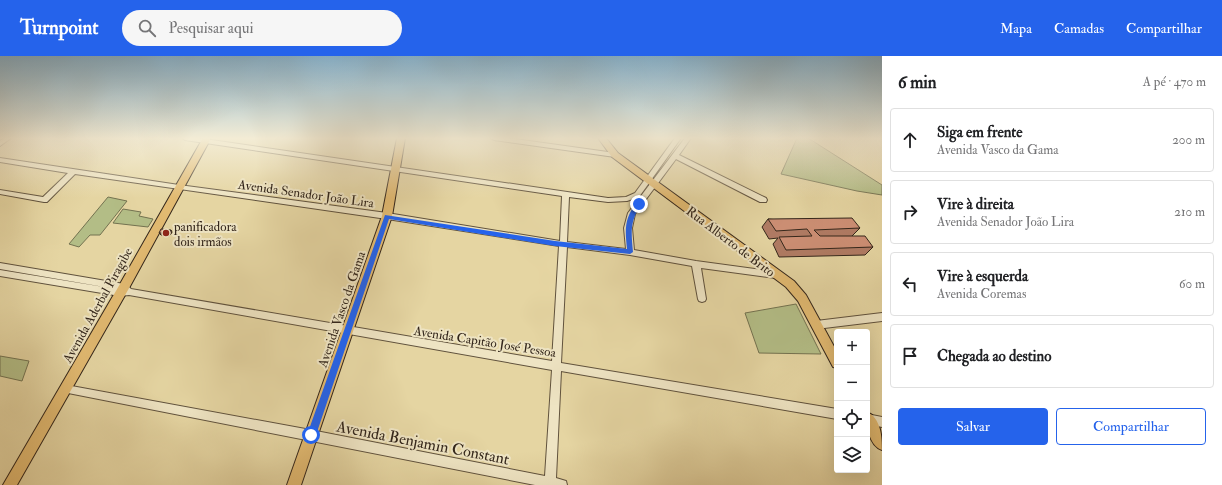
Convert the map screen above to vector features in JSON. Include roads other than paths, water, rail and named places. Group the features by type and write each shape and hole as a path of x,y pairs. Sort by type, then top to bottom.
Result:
{"main road":[{"name":"Avenida Aderbal Piragibe","path":"10,485 124,291 195,158"},
{"name":"Avenida Vasco da Gama","path":"294,485 387,216 396,158"},
{"name":"Rua Alberto de Brito","path":"618,158 796,290 834,358"},
{"path":"870,424 882,444"}],"street":[{"path":"325,158 604,200 621,200 637,195 652,182 674,158"},
{"path":"630,252 628,228 632,213 666,158"},
{"path":"680,158 763,200"},
{"name":"Avenida Senador João Lira","path":"0,160 387,216 564,244 630,252 696,264 776,275"},
{"path":"0,192 44,200 74,171"},
{"path":"550,484 566,194"},
{"path":"696,264 702,299"},
{"name":"Avenida Capitão José Pessoa","path":"0,266 124,291 348,332 557,365 834,413"},
{"name":"Avenida Capitão José Pessoa","path":"0,272 124,291"},
{"path":"816,325 882,317"},
{"name":"Avenida Benjamin Constant","path":"66,389 311,435 550,484 562,485"},
{"path":"870,420 882,422"}],"place":[{"name":"panificadora dois irmãos","path":"166,233"}]}
